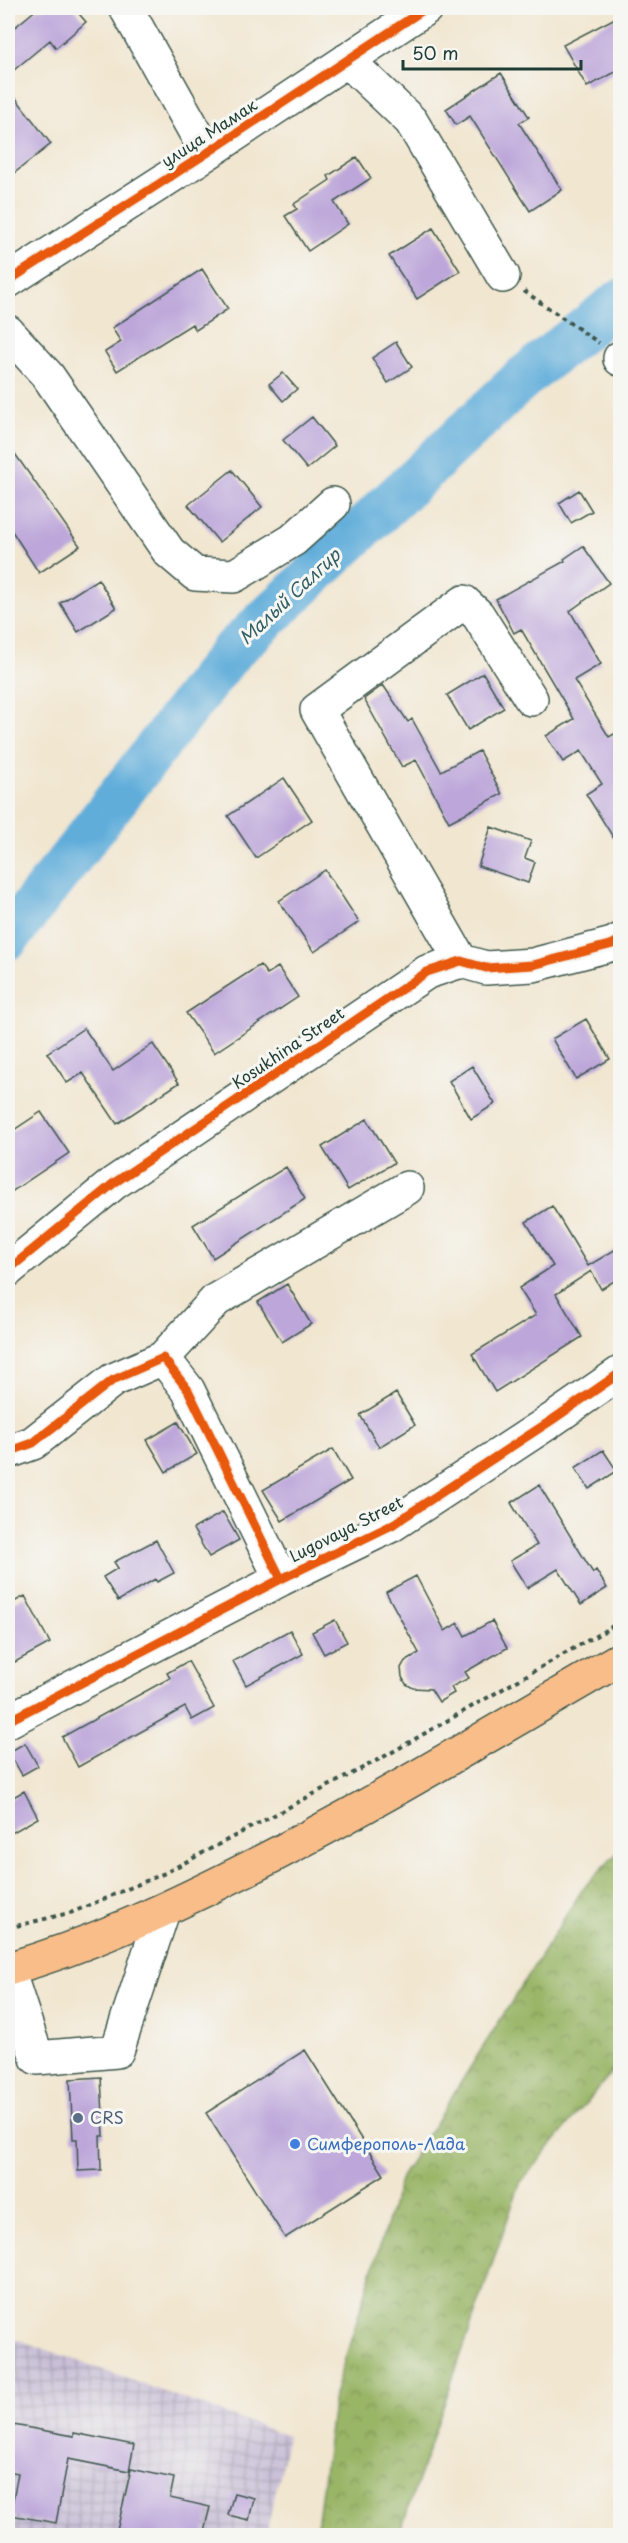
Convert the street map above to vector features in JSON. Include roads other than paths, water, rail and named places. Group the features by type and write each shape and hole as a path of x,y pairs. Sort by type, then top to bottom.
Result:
{"main road":[{"path":"8,1970 91,1942 164,1911 324,1830 621,1659"}],"street":[{"path":"126,8 207,153"},
{"name":"улица Мамак","path":"8,279 207,153 426,8"},
{"path":"347,60 411,121 503,276"},
{"path":"8,332 48,376 169,552 195,574 234,576 293,540 333,504"},
{"path":"531,699 478,615 464,602 317,710 461,961 486,968 533,964 621,940"},
{"name":"Kosukhina Street","path":"8,1270 114,1183 427,972 461,961"},
{"path":"8,1452 33,1443 113,1380 163,1358 216,1300 407,1188"},
{"path":"163,1358 188,1390 281,1579"},
{"name":"Lugovaya Street","path":"8,1721 281,1579 392,1525 621,1373"},
{"path":"8,1970 37,2058 117,2050 164,1911"}],"waterway":[{"name":"Малый Салгир","path":"8,938 231,652 523,378 620,301"}],"place":[{"name":"CRS","path":"78,2118"},
{"name":"Симферополь-Лада","path":"295,2144"}]}
